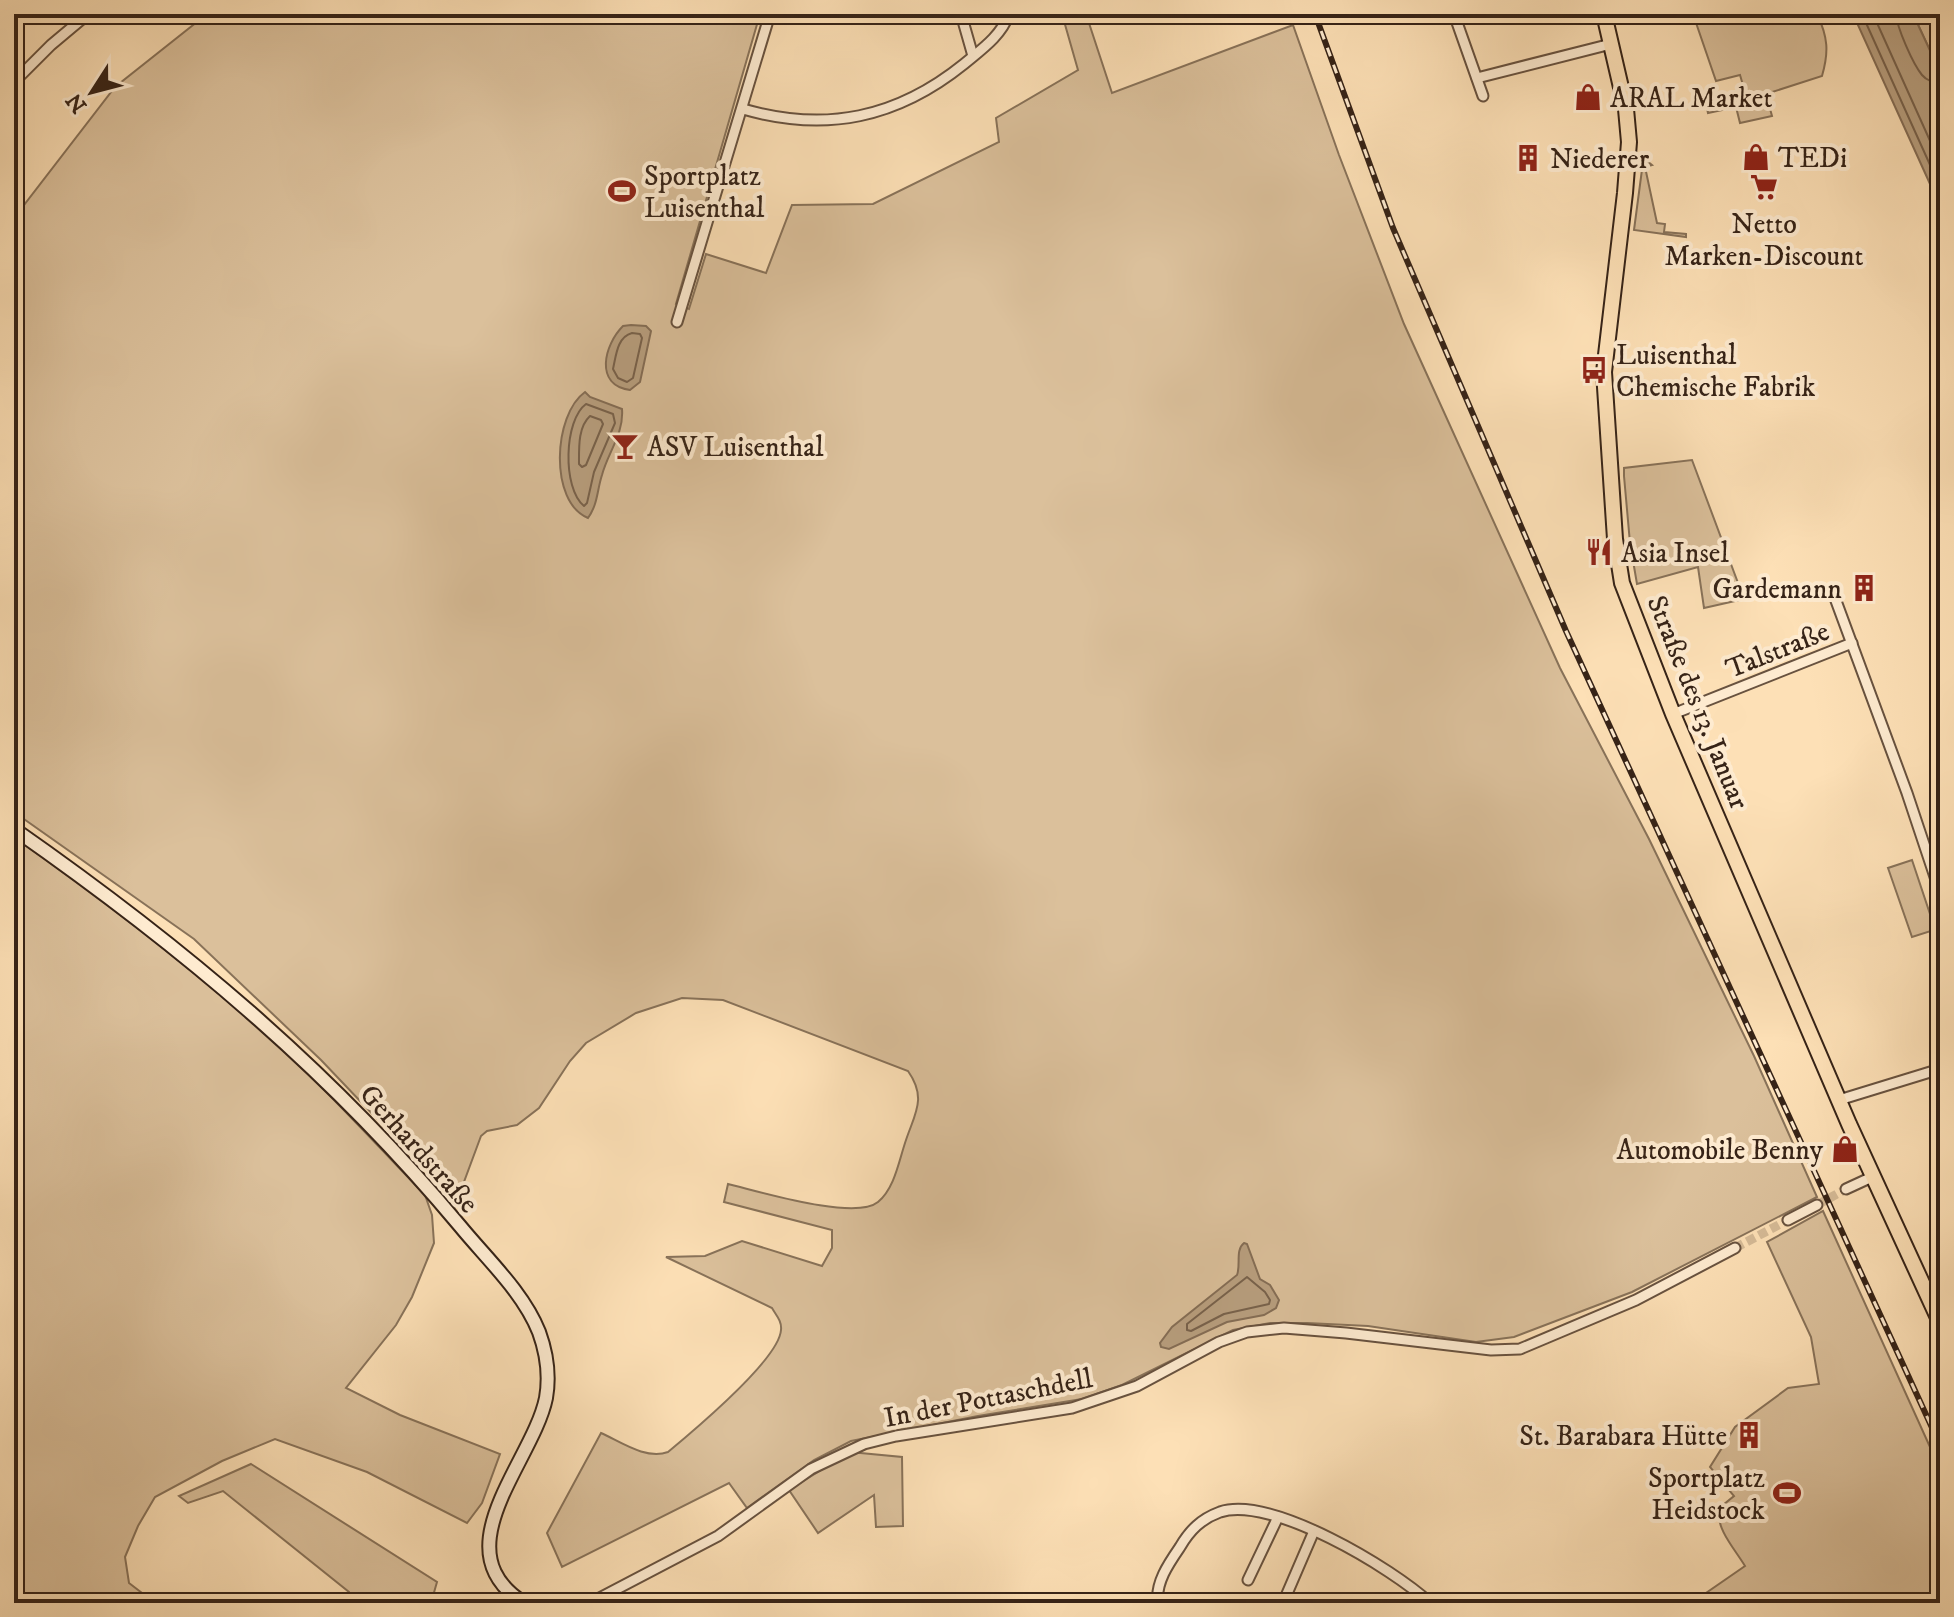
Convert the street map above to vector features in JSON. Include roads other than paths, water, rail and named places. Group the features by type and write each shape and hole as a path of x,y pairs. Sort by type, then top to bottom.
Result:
{"main road":[{"name":"Straße des 13. Januar","path":"1604,14 1626,109 1629,142 1604,372 1615,539 1622,583 1673,714 1872,1177 1940,1322"}],"street":[{"path":"14,82 88,14"},
{"path":"677,322 770,14"},
{"path":"961,14 973,56"},
{"path":"743,109 771,117 810,121 847,119 877,113 920,95 973,56 1001,31 1009,14"},
{"path":"1454,14 1483,96"},
{"path":"1477,78 1611,44"},
{"path":"1832,590 1940,892"},
{"name":"Talstraße","path":"1673,714 1852,643"},
{"name":"Gerhardstraße","path":"14,829 99,889 209,974 319,1074 426,1187 526,1310 544,1348 548,1372 545,1399 537,1424 495,1511 489,1540 492,1564 498,1575 524,1603"},
{"path":"1839,1100 1940,1069"},
{"path":"1846,1189 1872,1177"},
{"path":"1788,1220 1817,1205"},
{"name":"In der Pottaschdell","path":"590,1603 718,1536 811,1469 864,1444 896,1436 1072,1408 1127,1390 1219,1342 1247,1332 1284,1328 1491,1350 1520,1349 1636,1300 1735,1248"},
{"path":"1158,1603 1161,1578 1194,1525 1222,1511 1250,1509 1314,1531 1366,1558 1427,1600"},
{"path":"1248,1580 1278,1517"},
{"path":"1286,1596 1314,1531"},
{"path":"1414,1603 1427,1600"}],"water":[{"path":"1853,14 1913,14 1940,72 1940,206"},
{"path":"623,326 646,326 651,331 640,382 630,390 611,381 606,363 616,334"},
{"path":"585,392 590,397 622,409 618,435 588,518 575,509 567,495 561,477 560,458 566,419 574,403"},
{"path":"1244,1243 1260,1279 1270,1285 1279,1300 1276,1308 1264,1315 1227,1322 1169,1349 1161,1347 1160,1343 1172,1327 1237,1275 1240,1250"}],"tunnel":[{"path":"1817,1205 1846,1189"},
{"path":"1735,1248 1788,1220"}],"railway":[{"path":"1315,14 1393,228 1566,631 1940,1445"}],"place":[{"name":"ARAL Market","path":"1588,97"},
{"name":"TEDi","path":"1756,157"},
{"name":"Niederer","path":"1528,158"},
{"name":"Netto Marken-Discount","path":"1764,187"},
{"name":"Sportplatz Luisenthal","path":"622,191"},
{"name":"Luisenthal Chemische Fabrik","path":"1594,370"},
{"name":"ASV Luisenthal","path":"625,446"},
{"name":"Asia Insel","path":"1599,552"},
{"name":"Gardemann","path":"1864,588"},
{"name":"Automobile Benny","path":"1845,1149"},
{"name":"St. Barabara Hütte","path":"1749,1435"},
{"name":"Sportplatz Heidstock","path":"1787,1493"}]}
